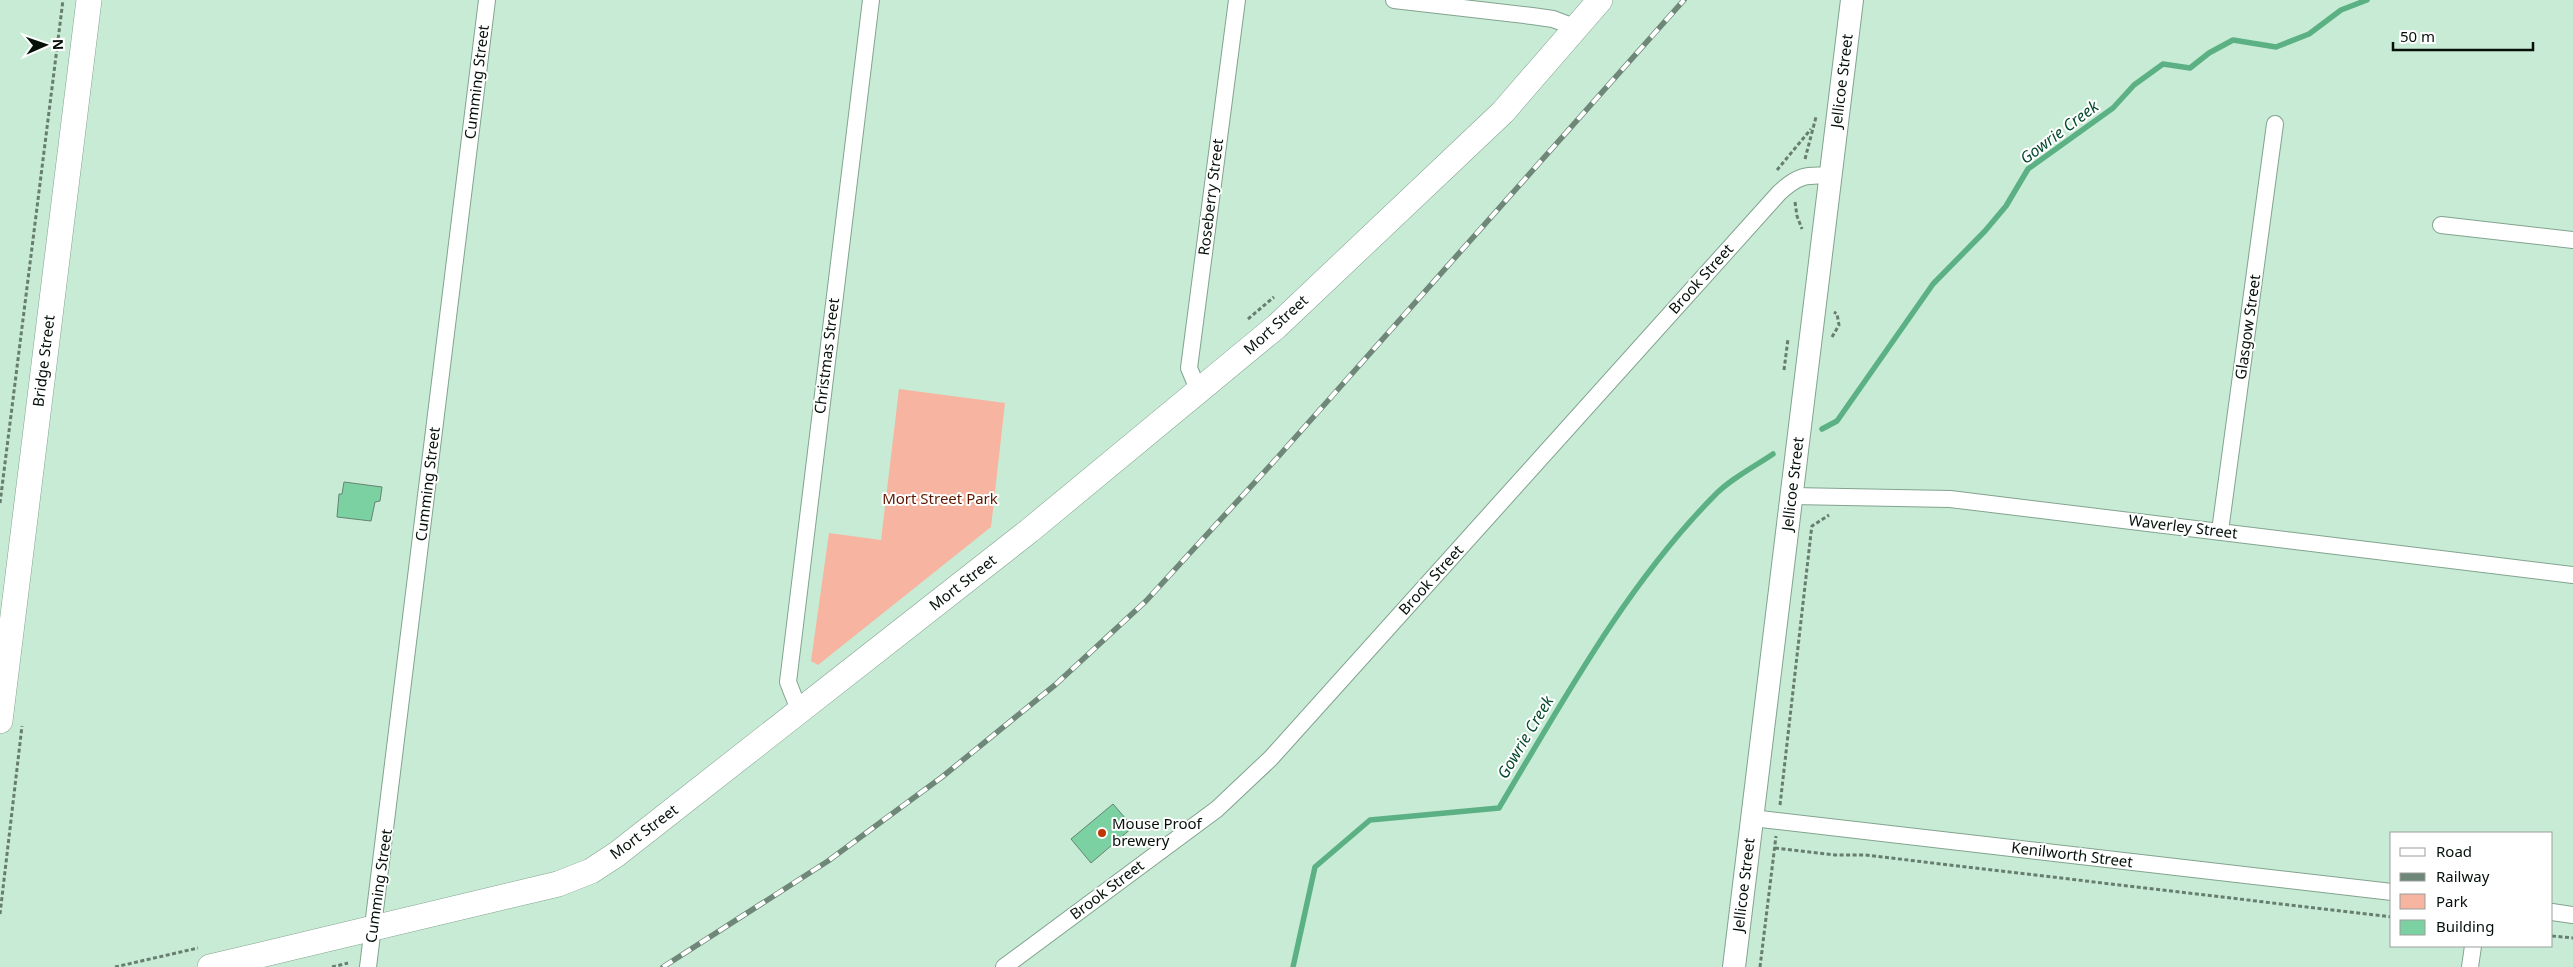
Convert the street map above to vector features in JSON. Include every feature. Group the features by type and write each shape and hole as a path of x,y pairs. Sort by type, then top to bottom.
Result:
{"main road":[{"name":"Bridge Street","path":"0,721 2,687 88,0"},
{"name":"Mort Street","path":"210,967 558,884 591,871 624,849 1028,532 1277,326 1503,112 1574,27 1600,0"},
{"name":"Jellicoe Street","path":"1734,967 1852,0"}],"street":[{"name":"Cumming Street","path":"368,967 486,0"},
{"name":"Christmas Street","path":"799,710 788,682 871,0"},
{"name":"Roseberry Street","path":"1199,392 1189,368 1237,0"},
{"path":"1394,0 1532,16 1574,27"},
{"name":"Glasgow Street","path":"2220,531 2275,124"},
{"name":"Brook Street","path":"1004,967 1217,809 1271,758 1779,193 1790,182 1801,177 1810,174 1830,176"},
{"path":"2441,225 2573,240"},
{"name":"Waverley Street","path":"1793,486 1950,499 2573,575"},
{"name":"Kenilworth Street","path":"1752,818 2390,892"},
{"path":"2553,912 2573,915"},
{"path":"2470,967 2473,947"}],"path":[{"path":"0,503 63,0"},
{"path":"1775,172 1812,128"},
{"path":"1241,326 1278,293"},
{"path":"1760,967 1812,526 1827,515 1834,515"},
{"path":"1775,848 1835,855 1865,855 2390,917"},
{"path":"2553,936 2573,938"},
{"path":"332,967 348,963"}],"green space":[{"name":"Mort Street Park","path":"899,389 1005,403 991,527 818,665 811,661 829,533 881,540"}],"building":[{"path":"344,482 382,487 380,501 375,502 371,521 337,517 339,494 342,494"},
{"name":"Mouse Proof brewery","path":"1113,804 1133,827 1091,863 1071,839"}],"waterway":[{"name":"Gowrie Creek","path":"1822,429 1837,421 1933,284 1985,231 2006,206 2028,169 2113,108 2134,85 2163,64 2190,68 2209,53 2233,40 2276,47 2309,34 2341,10 2367,0"},
{"name":"Gowrie Creek","path":"1293,967 1315,867 1370,820 1499,808 1598,645 1652,567 1720,490 1773,454"}],"railway":[{"path":"663,967 828,861 942,777 1055,685 1146,601 1277,458 1684,0"}],"place":[{"name":"Mouse Proof brewery","path":"1102,833"}]}
